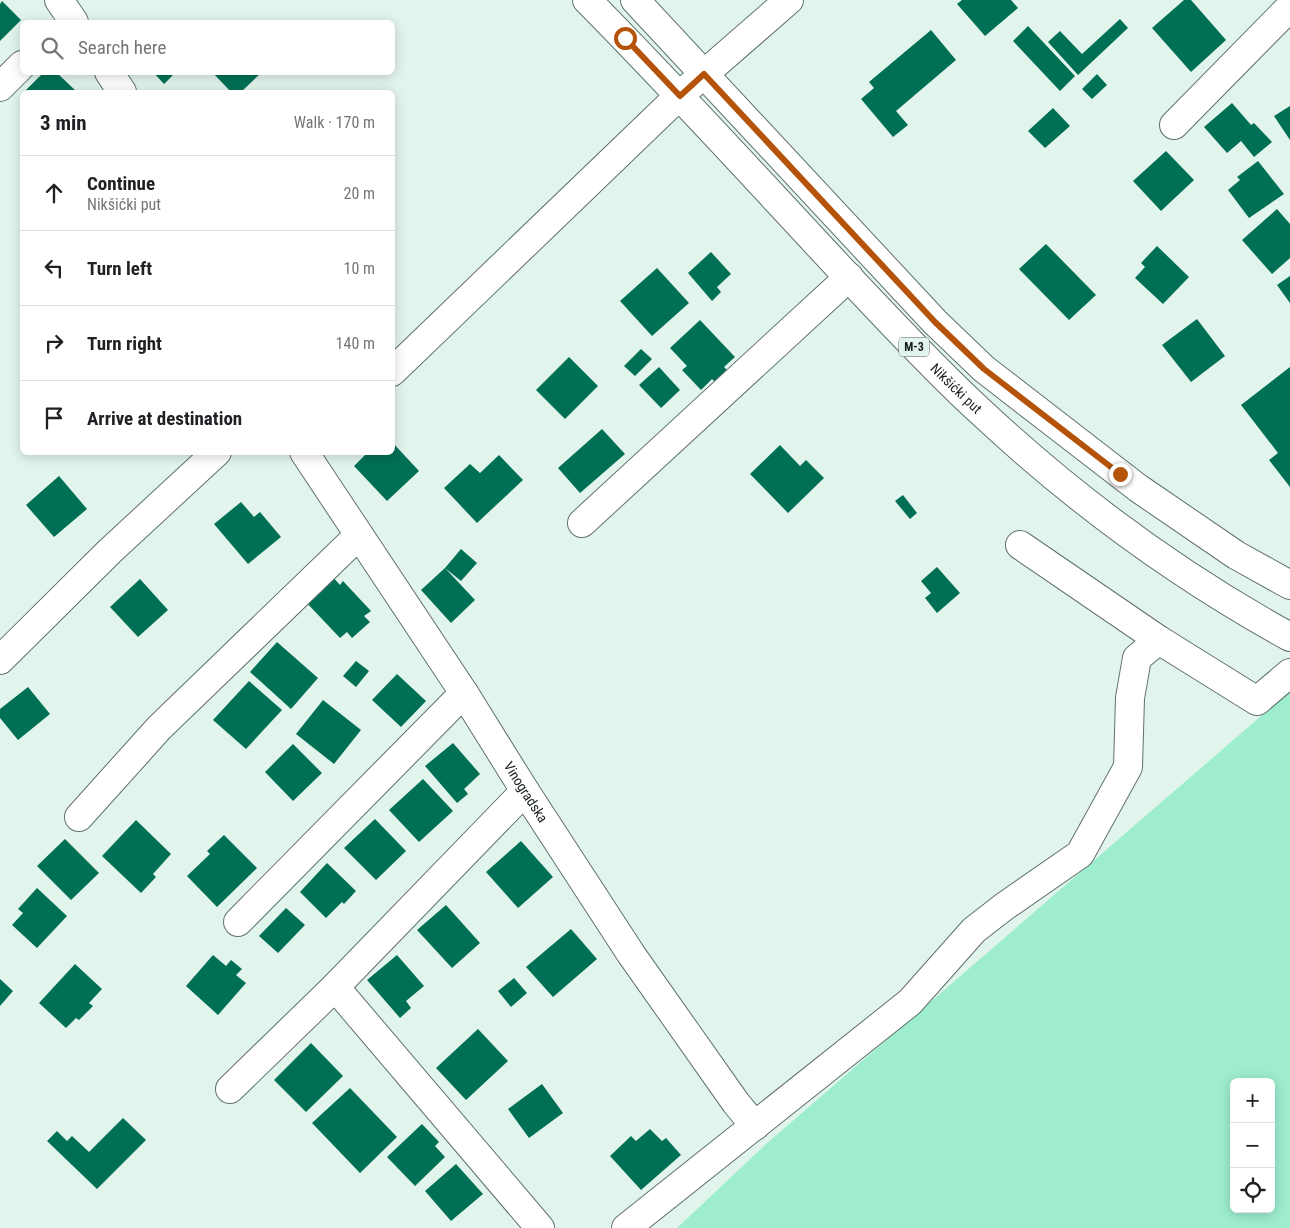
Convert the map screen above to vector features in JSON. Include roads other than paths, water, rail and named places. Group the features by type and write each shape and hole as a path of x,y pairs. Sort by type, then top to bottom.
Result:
{"street":[{"name":"Nikšićki put","path":"587,0 680,96 905,338 1009,438 1118,526 1174,566 1290,637"},
{"path":"635,0 935,322 984,369 1138,488 1236,555 1290,586"},
{"path":"395,369 680,96 789,0"},
{"path":"1174,125 1290,7"},
{"path":"0,87 20,67"},
{"path":"111,75 121,90"},
{"path":"582,523 849,277"},
{"path":"0,660 110,551 214,455"},
{"name":"Vinogradska","path":"307,455 464,693 525,791 637,962 731,1096 755,1126"},
{"path":"79,817 159,728 359,535"},
{"path":"1020,545 1159,640 1257,701 1290,673"},
{"path":"626,1228 910,1002 974,930 1080,854 1128,767 1130,698 1137,658 1159,640"},
{"path":"238,922 464,693"},
{"path":"230,1089 335,987 525,791"},
{"path":"335,987 540,1228"}]}
